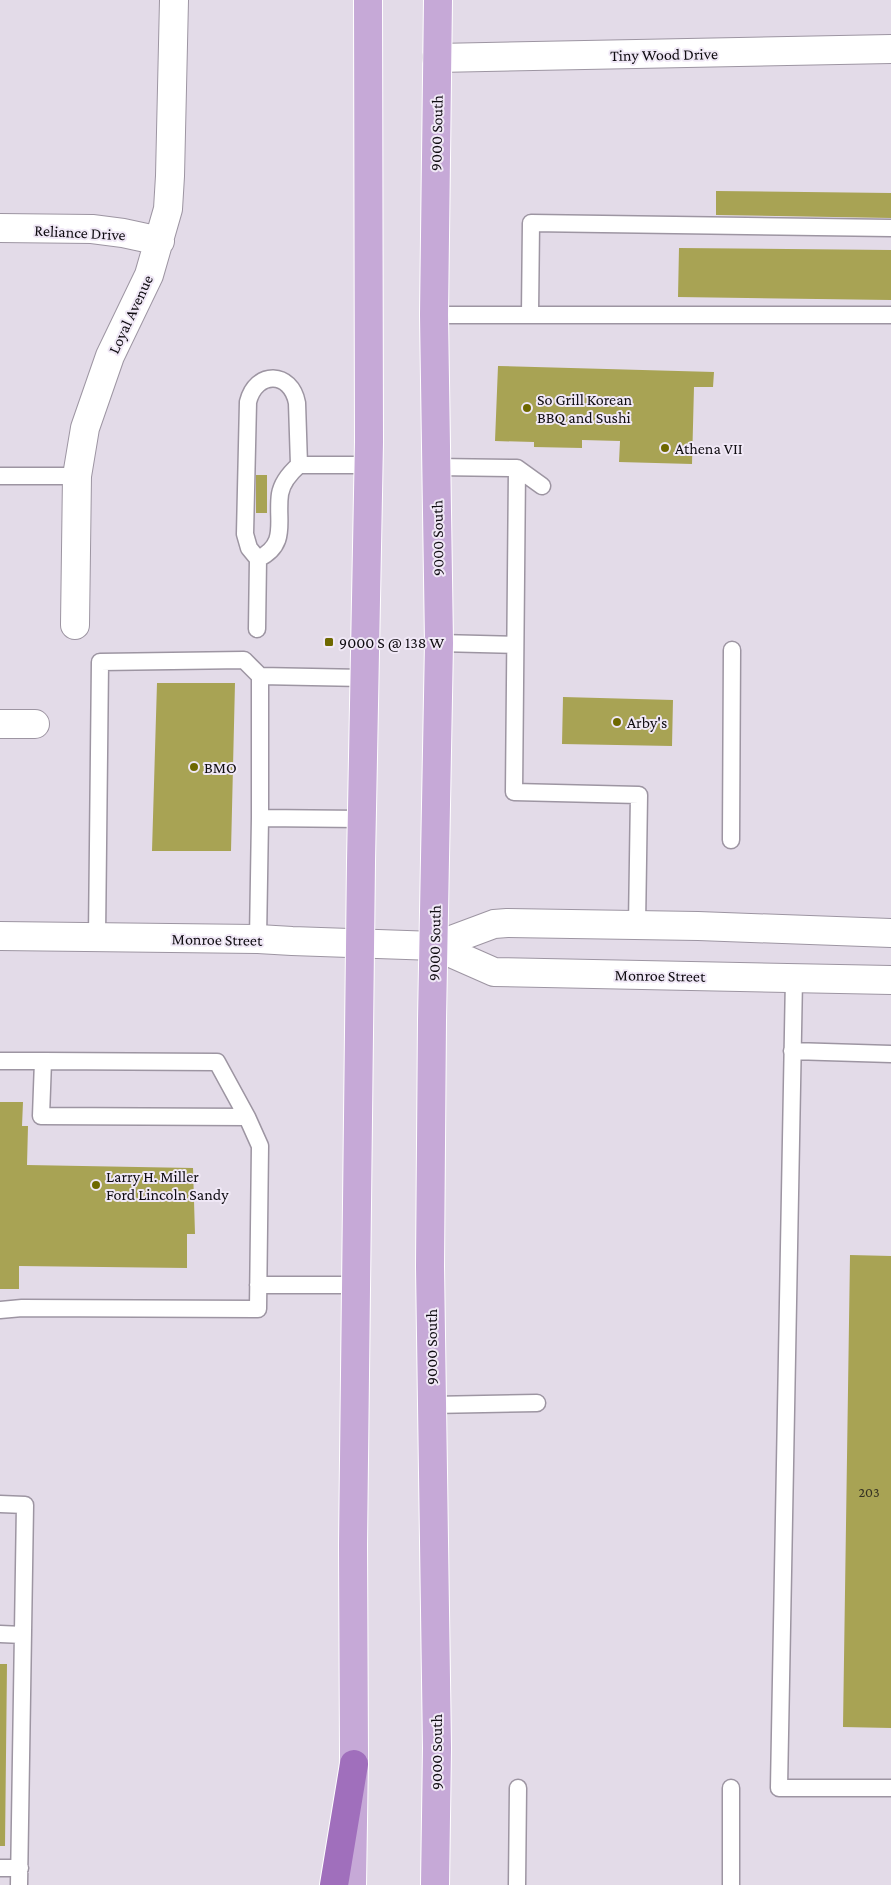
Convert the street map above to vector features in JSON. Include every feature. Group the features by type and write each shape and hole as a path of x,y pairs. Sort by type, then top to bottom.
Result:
{"highway":[{"path":"334,1885 354,1764"}],"main road":[{"path":"352,1885 354,1764 353,1546 368,464 368,0"},
{"name":"9000 South","path":"434,1885 437,1748 430,1266 440,643 434,315 438,0"}],"street":[{"name":"Loyal Avenue","path":"75,625 77,476 85,428 110,356 149,275 168,209 174,0"},
{"name":"Tiny Wood Drive","path":"437,58 891,49"},
{"name":"Reliance Drive","path":"0,228 92,229 160,241"},
{"path":"0,724 35,724"},
{"name":"Monroe Street","path":"0,936 258,939 435,946 494,924 637,925 891,933"},
{"name":"Monroe Street","path":"435,946 494,972 891,980"}],"lane":[{"path":"530,314 531,223 891,228"},
{"path":"434,315 891,315"},
{"path":"257,629 258,559 248,548 245,534 248,402 250,393 256,385 264,380 273,378 282,381 290,386 296,394 299,465"},
{"path":"258,559 268,554 276,544 280,532 280,494 287,477 299,465 368,464"},
{"path":"436,467 517,468 542,486"},
{"path":"517,468 514,792 639,794 637,925"},
{"path":"0,476 77,476"},
{"path":"440,643 515,645"},
{"path":"731,840 732,650"},
{"path":"97,937 100,662 244,660 260,676 364,678"},
{"path":"258,939 260,676"},
{"path":"260,818 362,820"},
{"path":"794,978 779,1788 891,1788"},
{"path":"792,1051 891,1054"},
{"path":"0,1061 217,1062 247,1117 260,1146 258,1309 22,1308 0,1310"},
{"path":"43,1061 41,1116 247,1117"},
{"path":"258,1285 357,1285"},
{"path":"431,1405 537,1403"},
{"path":"0,1504 25,1505 19,1885"},
{"path":"0,1634 23,1635"},
{"path":"517,1885 518,1788"},
{"path":"731,1788 731,1885"},
{"path":"0,1868 20,1868"}],"building":[{"path":"716,191 891,193 891,218 716,215"},
{"path":"679,248 891,250 891,300 678,297"},
{"path":"498,366 714,372 713,387 694,387 692,464 619,462 620,441 582,440 582,448 534,447 534,442 495,441"},
{"path":"256,475 267,475 267,513 256,513"},
{"name":"BMO","path":"157,683 235,683 231,851 152,851"},
{"name":"Arby's","path":"563,697 673,700 672,746 562,744"},
{"name":"Larry H. Miller Ford Lincoln Sandy","path":"0,1102 23,1102 22,1126 28,1126 27,1165 193,1168 195,1234 187,1234 187,1268 19,1266 19,1289 0,1289"},
{"path":"850,1255 891,1256 891,1728 843,1727"},
{"path":"0,1664 7,1664 5,1846 0,1846"}],"place":[{"name":"So Grill Korean BBQ and Sushi","path":"527,408"},
{"name":"Athena VII","path":"665,448"},
{"name":"9000 S @ 138 W","path":"329,642"},
{"name":"Arby's","path":"617,722"},
{"name":"BMO","path":"194,767"},
{"name":"Larry H. Miller Ford Lincoln Sandy","path":"96,1185"}]}
